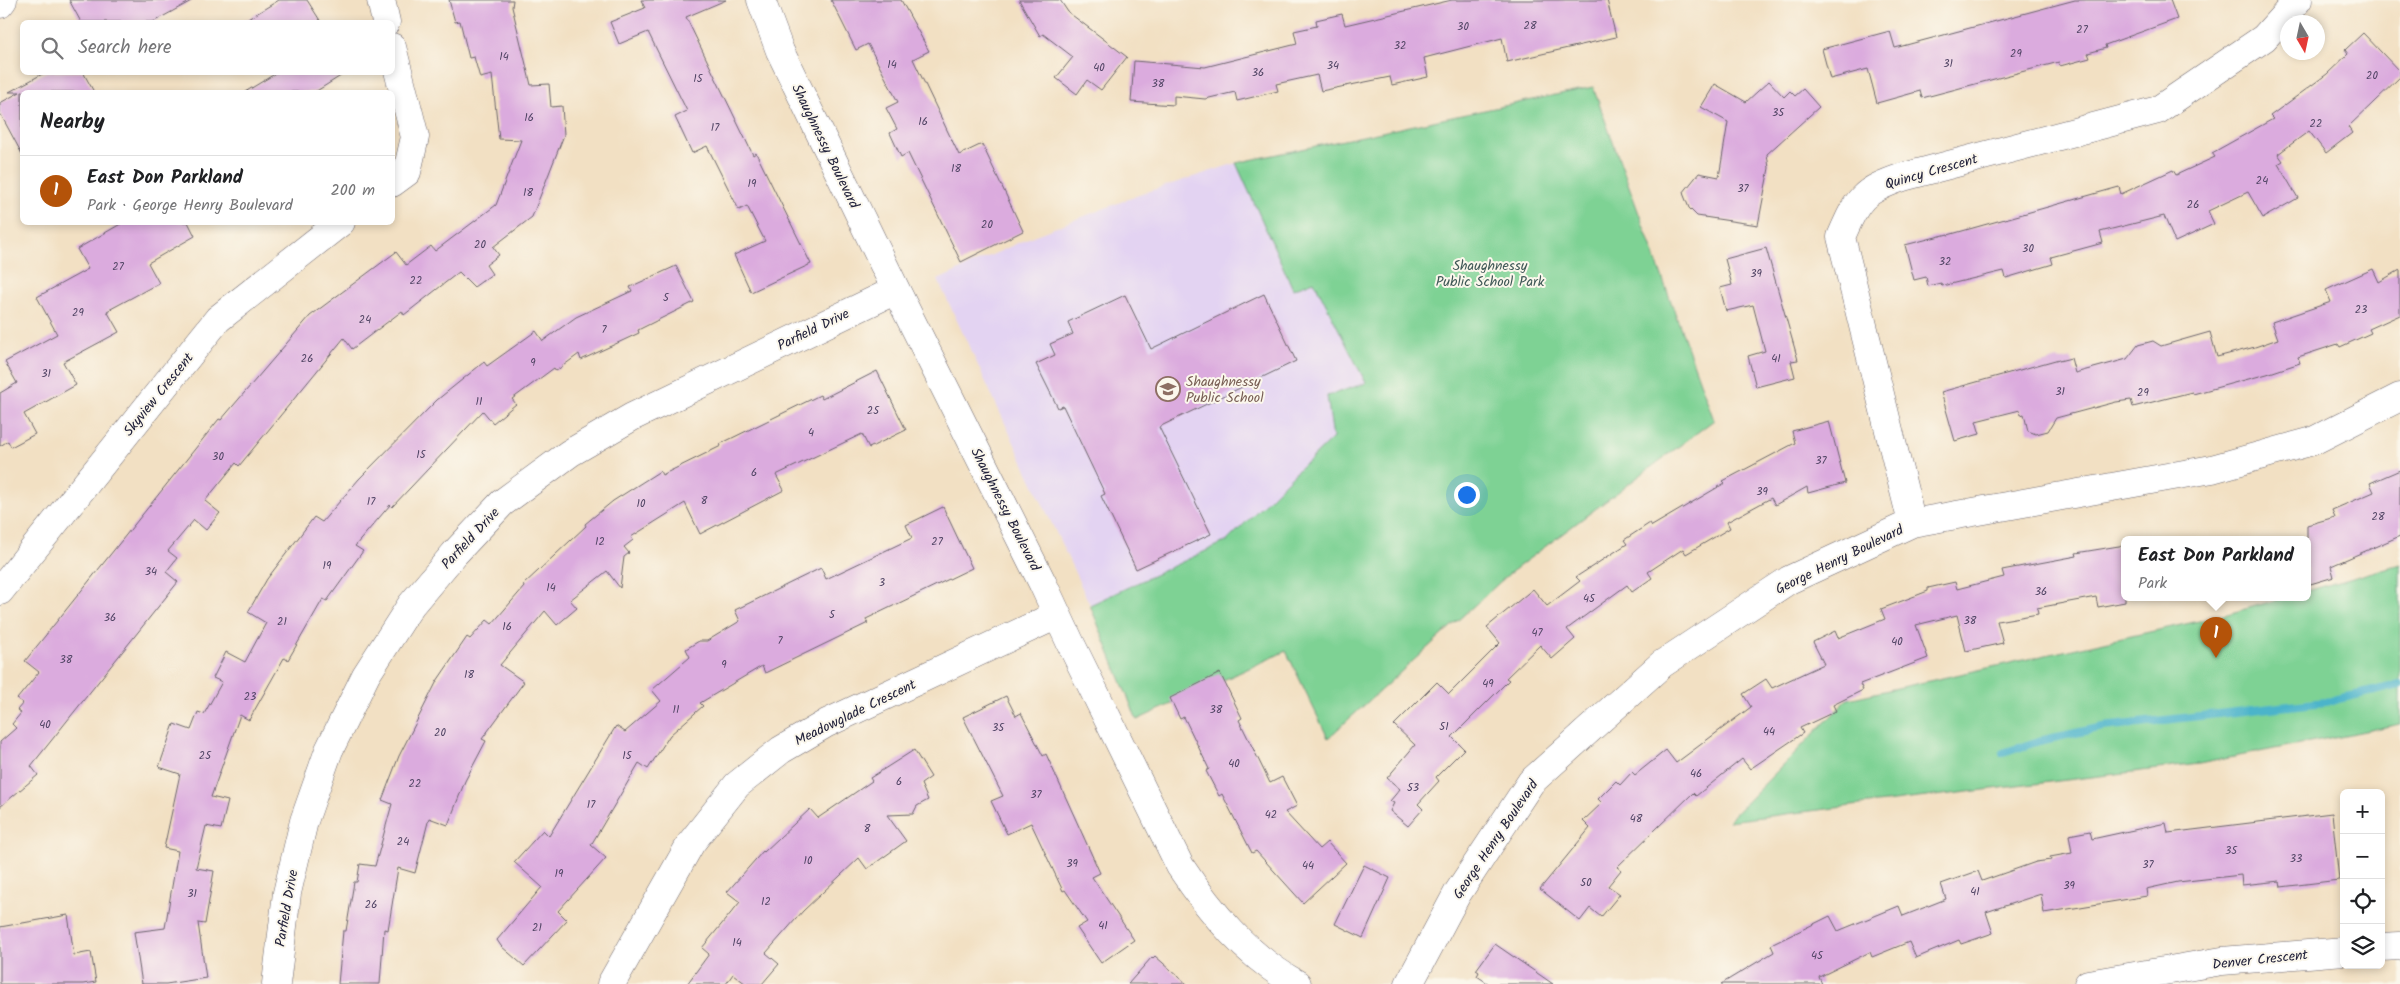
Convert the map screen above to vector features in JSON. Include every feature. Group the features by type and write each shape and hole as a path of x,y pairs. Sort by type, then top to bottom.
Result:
{"street":[{"path":"0,4 3,0"},
{"path":"381,0 386,20"},
{"name":"Shaughnessy Boulevard","path":"761,0 780,51 1180,866 1198,893 1241,943 1297,984"},
{"name":"Quincy Crescent","path":"1912,523 1841,237 1854,206 1876,186 2158,110 2264,38 2298,0"},
{"path":"395,59 415,137 407,172 395,181"},
{"name":"Skyview Crescent","path":"0,591 218,319 337,225"},
{"name":"Parfield Drive","path":"276,984 277,962 289,884 304,821 329,750 366,675 410,605 455,553 502,503 570,453 632,417 896,290"},
{"name":"George Henry Boulevard","path":"1409,984 1457,894 1531,782 1662,664 1789,580 1912,523 2212,469 2313,441 2400,398"},
{"name":"Meadowglade Crescent","path":"611,984 691,843 737,785 781,750 827,723 1057,615"},
{"path":"2385,947 2400,946"},
{"name":"Denver Crescent","path":"2088,984 2222,961 2340,951"}],"shaded area":[{"name":"Shaughnessy Public School","path":"1236,163 1293,289 1314,281 1367,383 1333,438 1227,541 1090,605 938,280 1033,236 1144,193"}],"green space":[{"name":"Shaughnessy Public School Park","path":"1593,87 1714,420 1510,573 1328,738 1286,651 1137,720 1090,605 1227,541 1304,464 1333,438 1327,396 1366,383 1314,281 1293,289 1236,163"},
{"path":"2400,564 2400,724 2199,764 1728,821 1848,699 2217,617 2273,601 2311,601 2311,590"}],"building":[{"path":"69,0 193,0 157,20 80,20"},
{"path":"279,0 307,0 320,20 246,20"},
{"path":"449,0 513,0 512,7 531,85 549,84 551,107 562,106 564,135 532,217 493,247 499,255 486,265 492,274 474,287 459,272 404,315 402,311 352,349 344,338 239,466 236,463 205,501 220,513 206,530 194,520 168,551 177,558 166,572 178,582 31,766 38,775 0,807 0,742 16,728 12,724 21,713 17,710 23,703 17,699 39,672 25,661 219,419 221,420 310,316 396,252 406,265 431,246 435,251 496,205 521,140 499,139 492,75 480,78 474,57 469,58 460,21 455,22"},
{"path":"641,0 726,0 686,17 753,155 756,153 811,264 751,292 734,255 765,241 747,206 739,210 707,146 692,153 675,117 687,111 648,32 619,44 610,22 645,8"},
{"path":"831,0 901,0 929,51 913,59 959,155 982,144 1023,231 961,262 908,153 901,157 890,133 897,129 886,108 898,102 868,44 856,50"},
{"path":"1019,0 1060,0 1068,12 1127,57 1101,90 1087,80 1077,94 1056,78 1073,57 1043,34 1040,36"},
{"path":"1452,0 1607,0 1616,37 1507,62 1502,38 1424,58 1428,77 1392,85 1390,77 1321,91 1317,75 1276,84 1278,91 1237,101 1235,92 1205,99 1174,96 1174,105 1131,102 1134,61 1205,67 1297,44 1294,31 1317,26 1316,20 1342,14 1345,25"},
{"path":"2075,0 2170,0 2177,19 2105,45 2106,48 2088,53 2090,58 2060,66 2059,62 1922,98 1920,91 1877,103 1868,69 1830,79 1822,49 1890,31 1895,48"},
{"path":"2363,33 2400,72 2400,77 2348,127 2352,133 2326,153 2309,131 2278,154 2283,161 2278,164 2298,198 2263,218 2248,192 2208,211 2214,224 2175,242 2164,216 2100,232 2103,243 2051,257 2053,264 2006,278 2004,271 1942,286 1941,283 1928,286 1926,277 1914,280 1905,245 1948,235 2119,187 2121,194 2173,170 2176,175 2215,157 2212,153 2273,119 2270,116 2327,74 2348,54 2345,50"},
{"path":"40,75 85,75 93,90 20,90 20,92 9,92"},
{"path":"273,75 342,75 318,90 248,90"},
{"path":"1769,81 1784,97 1790,91 1795,96 1803,89 1819,107 1767,154 1769,168 1758,225 1697,216 1689,208 1683,193 1699,173 1719,177 1728,122 1701,107 1715,84 1746,102"},
{"path":"20,92 20,150 0,113 0,103"},
{"path":"119,225 190,225 195,236 148,263 159,283 107,311 119,332 63,362 76,385 24,414 35,434 11,447 8,441 0,446 0,393 17,383 5,362 57,334 37,297 88,269 77,249"},
{"path":"1766,248 1798,360 1791,361 1795,377 1756,387 1748,356 1765,351 1753,305 1726,311 1720,288 1732,285 1725,259"},
{"path":"676,266 694,302 638,330 639,333 581,360 579,354 556,371 554,368 512,399 516,404 493,423 483,411 392,507 390,505 355,546 363,551 327,601 323,599 288,660 284,658 249,720 240,715 211,797 228,801 221,829 206,826 196,868 214,871 205,924 198,923 206,978 166,984 142,984 134,932 165,928 178,851 164,848 180,774 159,767 174,724 191,730 198,712 204,714 222,682 213,678 226,652 245,662 266,623 248,612 267,579 314,517 322,522 359,479 437,400 484,362 487,366 536,331 543,341 576,317 632,291 630,287"},
{"path":"2373,269 2379,282 2400,270 2400,315 2369,329 2371,333 2340,347 2338,344 2298,357 2300,363 2267,374 2193,394 2192,392 2133,407 2131,400 2116,402 2056,418 2048,431 2036,434 2028,431 2024,414 2021,415 2020,410 1976,421 1980,434 1955,441 1941,392 2059,359 2059,361 2071,358 2075,373 2127,359 2138,345 2153,341 2161,346 2210,332 2217,357 2255,347 2278,339 2272,322 2331,302 2326,290"},
{"path":"1264,294 1296,361 1159,427 1211,534 1136,569 1101,496 1105,494 1063,406 1058,408 1036,364 1055,355 1050,344 1073,334 1068,322 1125,295 1151,349"},
{"path":"877,371 906,430 869,448 862,434 776,475 784,490 700,534 685,503 631,537 633,540 624,547 629,553 624,557 620,588 607,571 570,600 577,608 557,625 545,611 500,665 524,682 482,739 486,741 465,781 448,825 429,818 415,873 398,868 388,930 384,929 380,984 338,984 343,931 346,931 354,882 357,882 360,864 375,866 392,804 382,800 399,756 437,681 467,637 470,639 487,620 492,624 524,587 523,585 586,526 585,524 613,501 660,471 662,475 820,395 822,399"},
{"path":"1829,421 1845,483 1808,493 1807,487 1775,505 1771,498 1727,522 1730,528 1686,554 1683,549 1648,572 1652,578 1632,592 1627,585 1567,629 1575,639 1552,659 1540,645 1506,678 1509,680 1452,737 1464,749 1436,777 1439,781 1418,804 1423,809 1408,826 1390,811 1394,803 1390,801 1400,789 1387,778 1415,745 1394,725 1437,682 1449,694 1500,643 1487,627 1533,589 1547,606 1580,581 1576,577 1627,544 1624,540 1650,523 1652,526 1725,483 1723,481 1795,443 1792,431"},
{"path":"2400,470 2400,536 2331,566 2334,577 2311,584 2311,536 2307,536 2307,525 2335,517 2332,510 2374,492 2370,483"},
{"path":"943,507 972,568 866,619 868,623 765,673 762,666 700,703 703,706 670,735 648,769 639,763 591,845 606,858 558,911 567,920 524,966 501,946 497,940 542,887 514,862 543,830 549,836 616,726 625,732 661,701 652,690 690,657 686,649 699,641 707,641 740,621 735,610 821,568 826,579 912,538 906,525"},
{"path":"2121,546 2121,601 2125,602 2098,607 2096,597 2037,608 2038,614 1997,621 2003,643 1966,651 1957,615 1916,625 1928,658 1860,684 1863,690 1833,705 1836,711 1800,728 1803,733 1750,769 1742,759 1696,796 1693,793 1617,867 1621,870 1608,886 1620,894 1601,917 1590,908 1580,921 1540,889 1590,828 1583,821 1602,803 1598,799 1616,781 1620,785 1632,772 1635,775 1666,750 1676,763 1751,707 1743,694 1766,679 1772,688 1824,664 1813,642 1835,631 1838,638 1885,619 1881,609 1928,591 1928,588 1955,582 1957,589 2004,577 2002,570 2077,556 2076,553"},
{"path":"1220,673 1242,718 1239,720 1270,783 1282,777 1297,806 1285,812 1319,849 1327,842 1346,863 1303,903 1256,851 1252,853 1222,794 1219,796 1206,771 1209,769 1184,717 1180,719 1170,698"},
{"path":"1006,696 1016,716 1021,713 1043,756 1046,754 1100,873 1092,877 1134,940 1101,963 1077,928 1087,922 1065,890 1063,891 1031,823 1007,834 991,801 1003,796 963,717"},
{"path":"914,750 931,777 921,784 928,800 917,806 913,814 887,815 906,841 867,869 859,858 803,911 766,953 779,964 762,984 746,984 733,974 726,984 687,984 709,954 702,948 740,902 727,892 763,851 810,809 818,818 872,781 870,778"},
{"path":"2332,813 2339,880 2281,887 2280,881 2242,885 2241,875 2178,882 2146,889 2147,896 2044,913 2041,894 1986,912 1993,933 1961,944 1959,940 1916,958 1909,942 1872,957 1870,952 1819,977 1822,984 1721,984 1774,952 1771,945 1830,916 1838,931 1899,906 1903,916 1946,899 1941,884 1978,871 1982,881 2036,862 2051,860 2050,857 2072,853 2069,835 2090,831 2092,839 2166,823 2168,833"},
{"path":"1364,865 1390,878 1363,938 1335,924"},
{"path":"68,915 74,955 91,952 96,982 83,984 0,984 0,927"},
{"path":"1495,944 1553,984 1489,984 1477,976 1479,972 1476,970"},
{"path":"1155,956 1187,984 1128,984"}],"waterway":[{"path":"2003,753 2039,741 2103,727 2325,702 2400,685"}],"place":[{"name":"Shaughnessy Public School","path":"1168,389"},
{"name":"East Don Parkland","path":"2216,658"}]}
